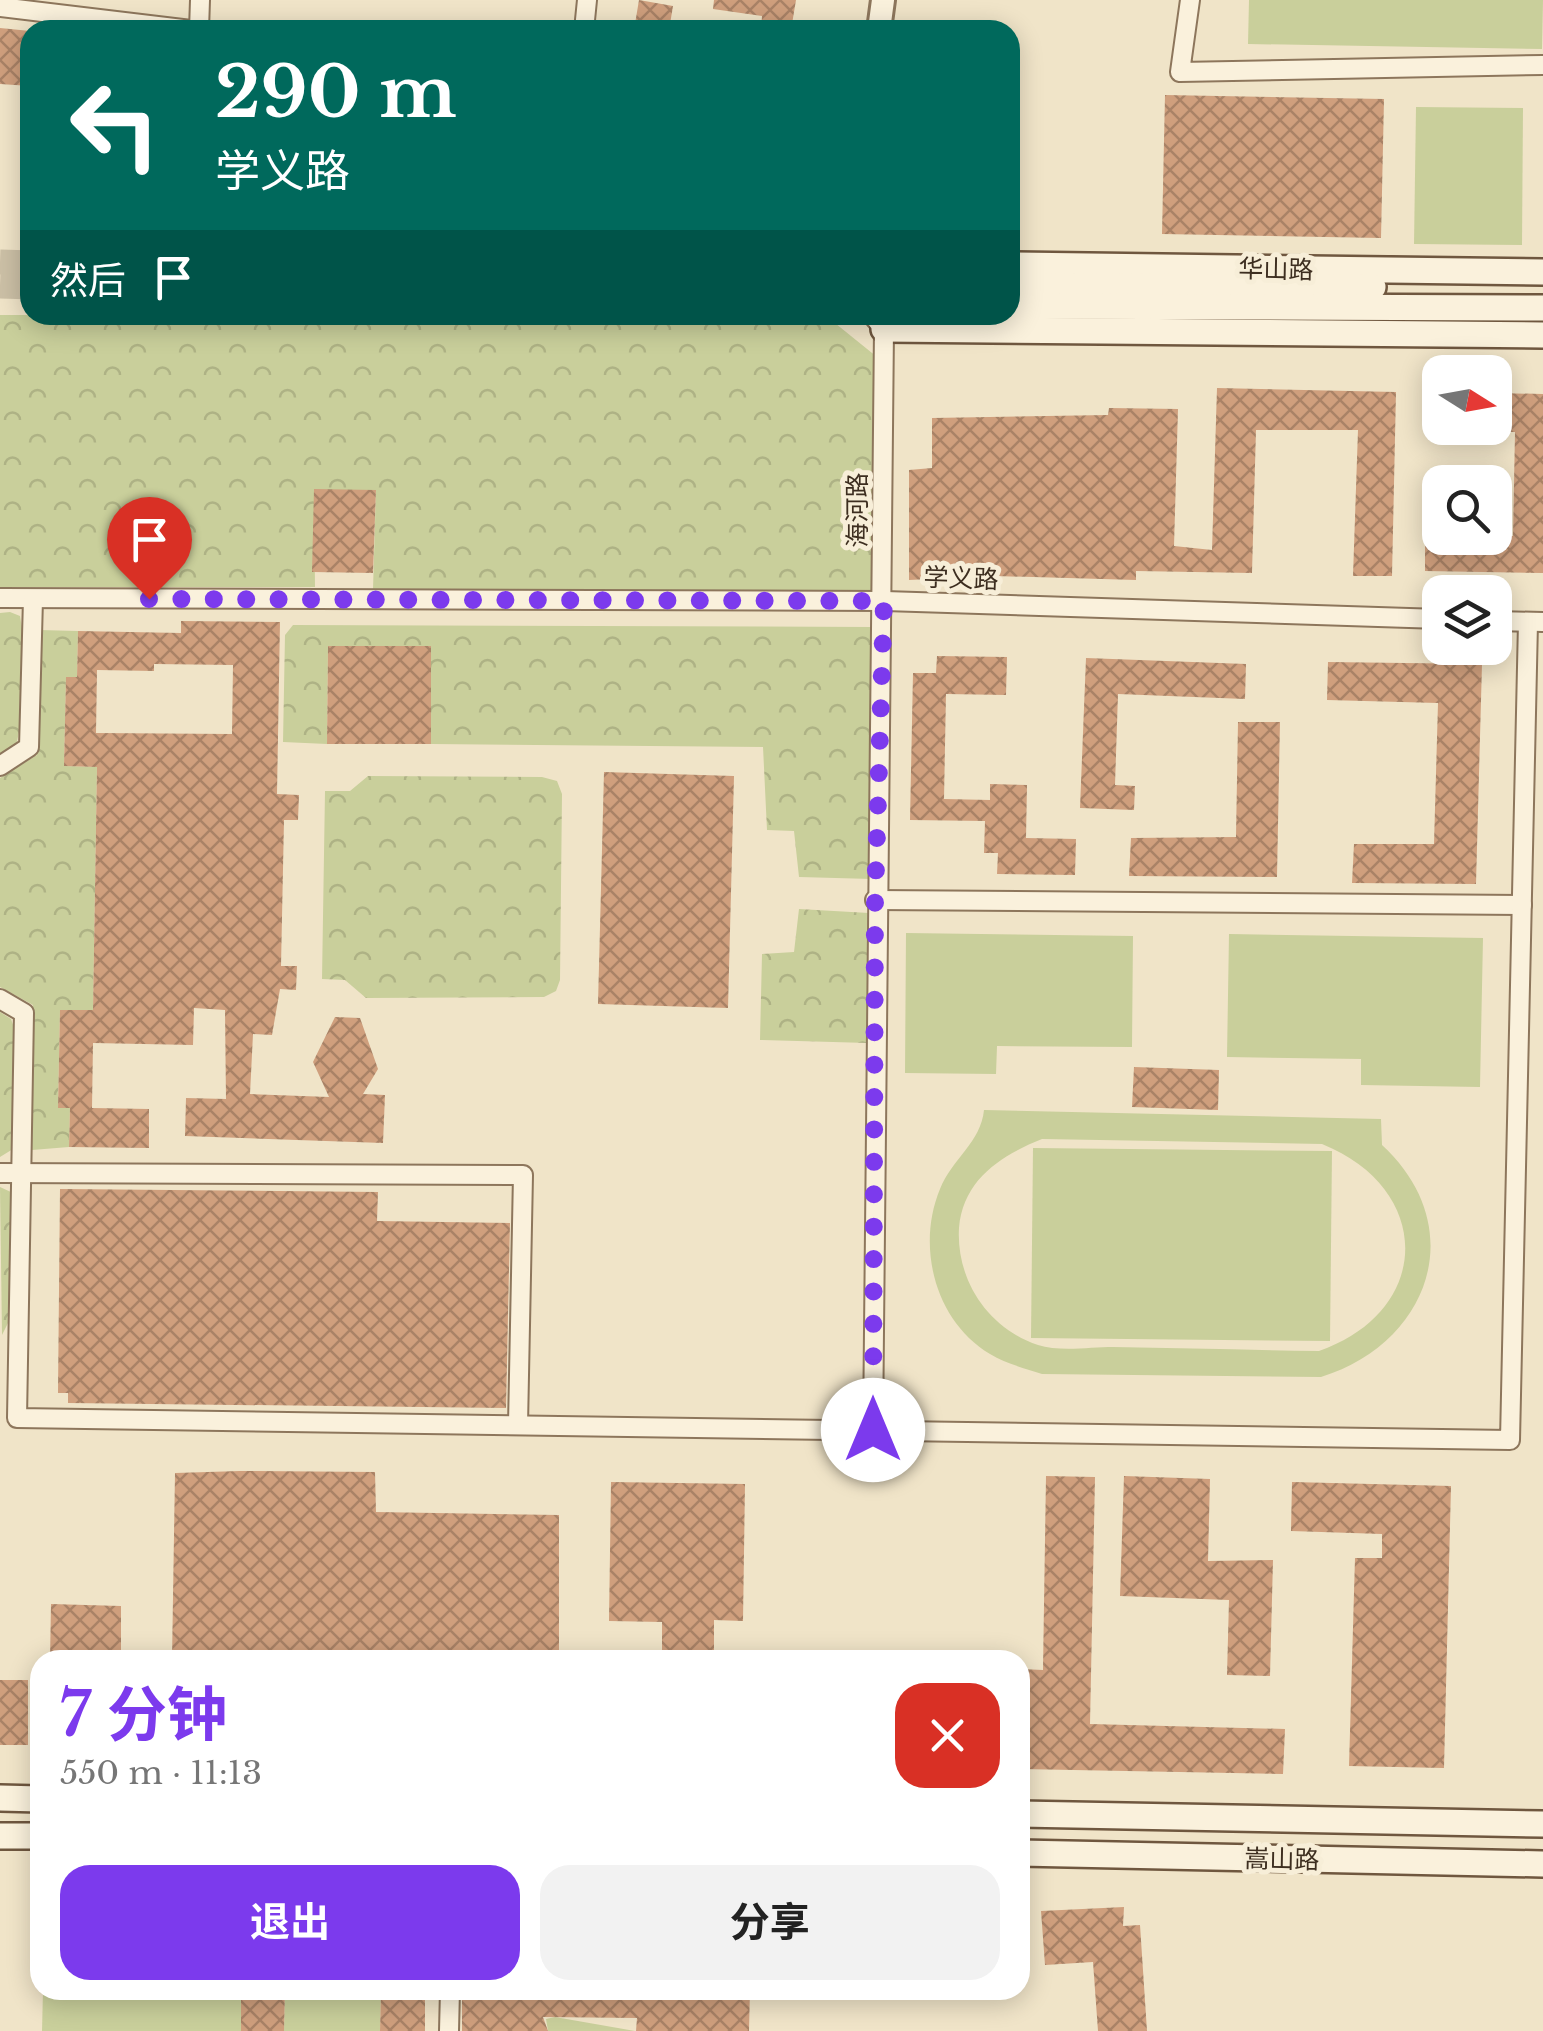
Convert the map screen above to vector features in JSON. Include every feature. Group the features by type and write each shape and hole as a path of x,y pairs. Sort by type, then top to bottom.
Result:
{"main road":[{"name":"华山路","path":"1020,265 1543,272"},
{"path":"1020,286 1543,288"},
{"name":"华山路","path":"1020,306 1543,308"},
{"path":"1020,325 1543,335"},
{"path":"0,1798 30,1799"},
{"name":"嵩山路","path":"1030,1814 1543,1824"},
{"path":"0,1836 30,1836"},
{"name":"嵩山路","path":"1030,1853 1543,1864"}],"street":[{"path":"1190,0 1180,72 1543,66"},
{"path":"0,8 104,20"},
{"name":"海河路","path":"873,1430 875,900 884,601 878,325"},
{"name":"学义路","path":"0,598 884,601 1422,618"},
{"path":"0,766 30,747 33,599"},
{"path":"0,999 24,1012 21,1173 8,1418 1510,1440 1522,905 1536,622"},
{"path":"875,900 1522,905"},
{"path":"0,1172 522,1175 518,1426"},
{"path":"449,2031 450,2000"}],"green space":[{"path":"1249,0 1543,0 1542,49 1248,44"},
{"path":"1416,107 1523,108 1522,245 1414,244"},
{"path":"0,315 20,315 20,325 837,325 877,357 873,596 373,589 376,490 314,490 315,587 0,587"},
{"path":"0,613 20,616 22,628 19,732 16,746 0,757"},
{"path":"293,625 873,627 872,879 799,877 794,831 767,830 763,747 431,744 431,646 328,646 327,744 283,742 285,635"},
{"path":"39,630 78,631 77,677 66,678 64,766 97,767 93,1010 60,1010 58,1107 70,1108 69,1147 32,1150 33,1005 0,987 0,778 37,755"},
{"path":"368,776 542,777 557,781 562,794 560,980 556,991 544,997 366,998 345,980 322,979 325,791 350,791"},
{"path":"799,909 869,913 868,1043 760,1040 762,954 794,952"},
{"path":"906,933 1133,936 1132,1047 997,1046 996,1074 905,1073"},
{"path":"1229,934 1483,938 1480,1087 1361,1085 1361,1059 1227,1057"},
{"path":"0,1012 11,1019 17,1036 13,1149 0,1157"},
{"path":"984,1110 1381,1119 1382,1145 1409,1177 1425,1211 1431,1245 1426,1279 1412,1310 1389,1338 1359,1361 1321,1377 1042,1374 1016,1366 990,1354 956,1322 935,1281 931,1258 933,1211 940,1189 982,1121","holes":["1042,1139 1322,1144 1359,1164 1385,1190 1400,1219 1405,1249 1400,1280 1383,1308 1356,1332 1319,1351 1046,1347 1004,1327 969,1283 959,1247 959,1228 968,1196 999,1161"]},
{"path":"1033,1148 1332,1151 1330,1341 1031,1338"},
{"path":"0,1187 13,1193 8,1323 2,1335"},
{"path":"43,2000 241,2000 241,2031 42,2031"},
{"path":"285,2000 381,2000 380,2031 284,2031"},
{"path":"555,2017 635,2031 548,2031 546,2019"}],"building":[{"path":"639,0 673,6 671,20 636,20"},
{"path":"714,0 796,0 793,20 762,20 762,16 713,9"},
{"path":"0,28 20,30 20,85 0,84"},
{"path":"1165,95 1384,99 1381,238 1162,234"},
{"path":"1217,388 1396,392 1392,576 1353,576 1358,430 1256,430 1252,573 1136,571 1136,580 996,576 909,580 909,470 932,468 932,418 1108,415 1109,408 1178,409 1174,546 1212,550"},
{"path":"1512,393 1543,394 1543,573 1425,571 1425,555 1512,555"},
{"path":"314,489 376,490 373,573 312,572"},
{"path":"181,621 280,622 277,794 299,795 298,820 284,820 281,966 297,966 296,990 280,989 272,1035 253,1034 250,1094 329,1097 313,1062 335,1017 360,1018 378,1069 363,1094 385,1095 383,1143 185,1136 186,1098 226,1099 225,1010 194,1008 193,1045 93,1043 92,1108 149,1109 149,1148 69,1147 70,1108 58,1108 60,1010 93,1010 97,767 64,766 66,677 77,677 78,631 181,633","holes":["154,664 233,665 232,734 96,733 97,670 154,671"]},
{"path":"328,646 431,646 431,744 327,744"},
{"path":"937,656 1007,657 1006,695 946,694 944,799 990,800 990,784 1027,785 1026,838 1076,839 1075,875 997,874 998,853 984,853 985,821 910,820 913,673 936,673"},
{"path":"1086,658 1246,664 1245,699 1118,694 1115,785 1135,786 1134,810 1080,808"},
{"path":"1328,662 1482,665 1476,884 1352,883 1354,844 1434,844 1438,703 1327,700"},
{"path":"1238,722 1280,722 1277,877 1129,876 1131,838 1236,837"},
{"path":"604,772 734,776 728,1008 598,1004"},
{"path":"1134,1067 1219,1070 1218,1110 1132,1107"},
{"path":"60,1189 378,1192 377,1221 510,1223 506,1408 68,1403 68,1393 58,1393"},
{"path":"375,1472 376,1512 559,1515 559,1650 172,1650 175,1473"},
{"path":"1046,1476 1095,1477 1090,1724 1285,1729 1283,1774 1030,1769 1030,1669 1043,1670"},
{"path":"1124,1476 1210,1479 1208,1561 1273,1560 1270,1676 1227,1675 1229,1600 1120,1596"},
{"path":"611,1482 745,1484 743,1621 714,1620 714,1650 662,1650 662,1622 609,1621"},
{"path":"1292,1482 1451,1486 1444,1768 1349,1766 1355,1558 1382,1558 1382,1534 1291,1531"},
{"path":"51,1604 121,1606 121,1650 50,1650"},
{"path":"0,1680 28,1680 28,1745 0,1745"},
{"path":"1124,1907 1123,1926 1140,1925 1147,2031 1098,2031 1093,1962 1045,1965 1041,1911"},
{"path":"241,2000 285,2000 284,2031 241,2031"},
{"path":"381,2000 425,2000 425,2031 380,2031"},
{"path":"462,2000 750,2000 749,2031 636,2031 637,2018 543,2017 548,2031 462,2031"}],"tunnel":[{"path":"0,262 20,263"},
{"path":"0,286 20,287"}],"route":[{"path":"149,599 884,601 875,900 873,1430"}]}
